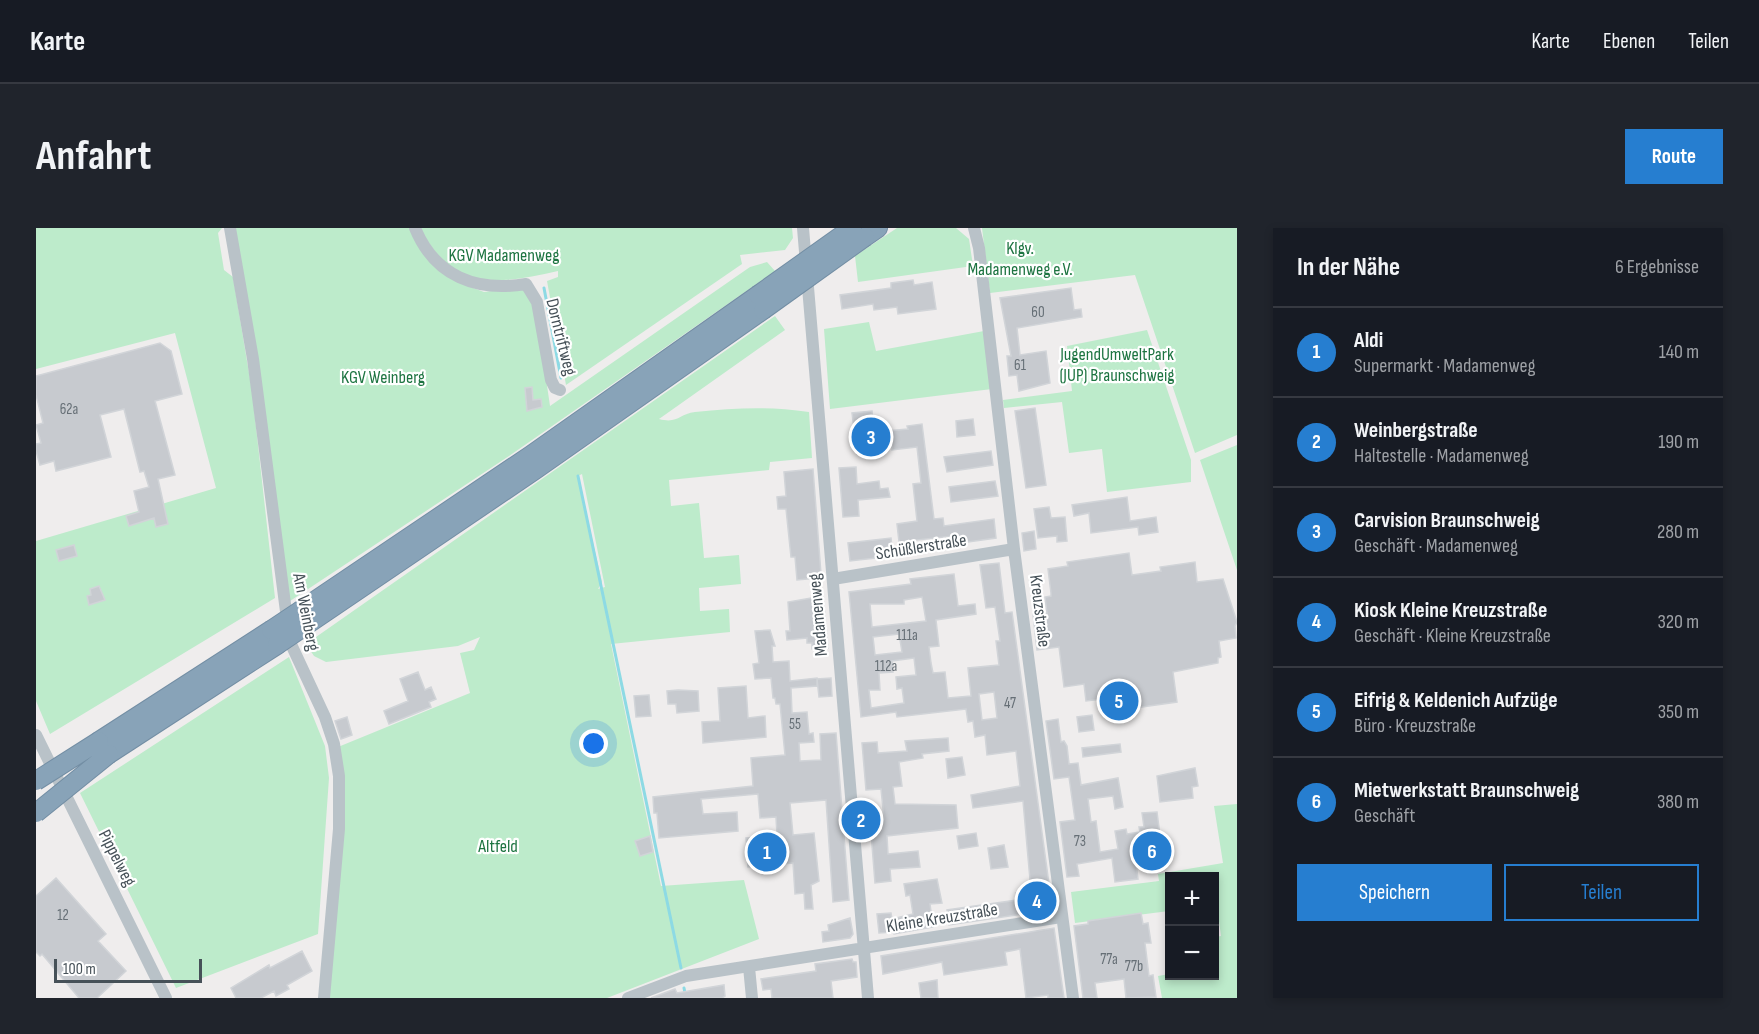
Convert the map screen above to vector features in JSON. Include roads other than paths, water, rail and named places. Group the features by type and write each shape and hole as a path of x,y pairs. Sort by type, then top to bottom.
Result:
{"highway":[{"path":"36,800 104,748 305,617 541,448 865,231"},
{"path":"36,772 104,748"},
{"path":"36,782 104,748"},
{"path":"36,813 104,748"}],"street":[{"name":"Am Weinberg","path":"230,228 253,359 290,642 325,717 334,744 339,776 339,829 324,998"},
{"name":"Dorntriftweg","path":"415,228 432,256 468,282 495,288 526,284 537,302 551,380 555,388 560,390"},
{"name":"Madamenweg","path":"803,228 868,998"},
{"name":"Kreuzstraße","path":"974,228 979,248 1014,549 1072,998"},
{"name":"Schüßlerstraße","path":"833,579 1014,549"},
{"name":"Pippelweg","path":"36,735 166,998"},
{"name":"Kleine Kreuzstraße","path":"628,998 677,978 1061,917"},
{"path":"749,967 752,998"}],"waterway":[{"path":"544,288 561,378"},
{"path":"578,476 681,968"},
{"path":"684,988 686,998"}],"place":[{"name":"Carvision Braunschweig","path":"871,437"},
{"name":"Eifrig & Keldenich Aufzüge","path":"1119,701"},
{"name":"Weinbergstraße","path":"861,820"},
{"name":"Mietwerkstatt Braunschweig","path":"1152,851"},
{"name":"Aldi","path":"767,852"},
{"name":"Kiosk Kleine Kreuzstraße","path":"1037,901"}],"park label":[{"name":"KGV Madamenweg","path":"504,255"},
{"name":"Klgv. Madamenweg e.V.","path":"1020,258"},
{"name":"JugendUmweltPark (JUP) Braunschweig","path":"1117,364"},
{"name":"KGV Weinberg","path":"383,377"},
{"name":"Altfeld","path":"498,846"}]}
